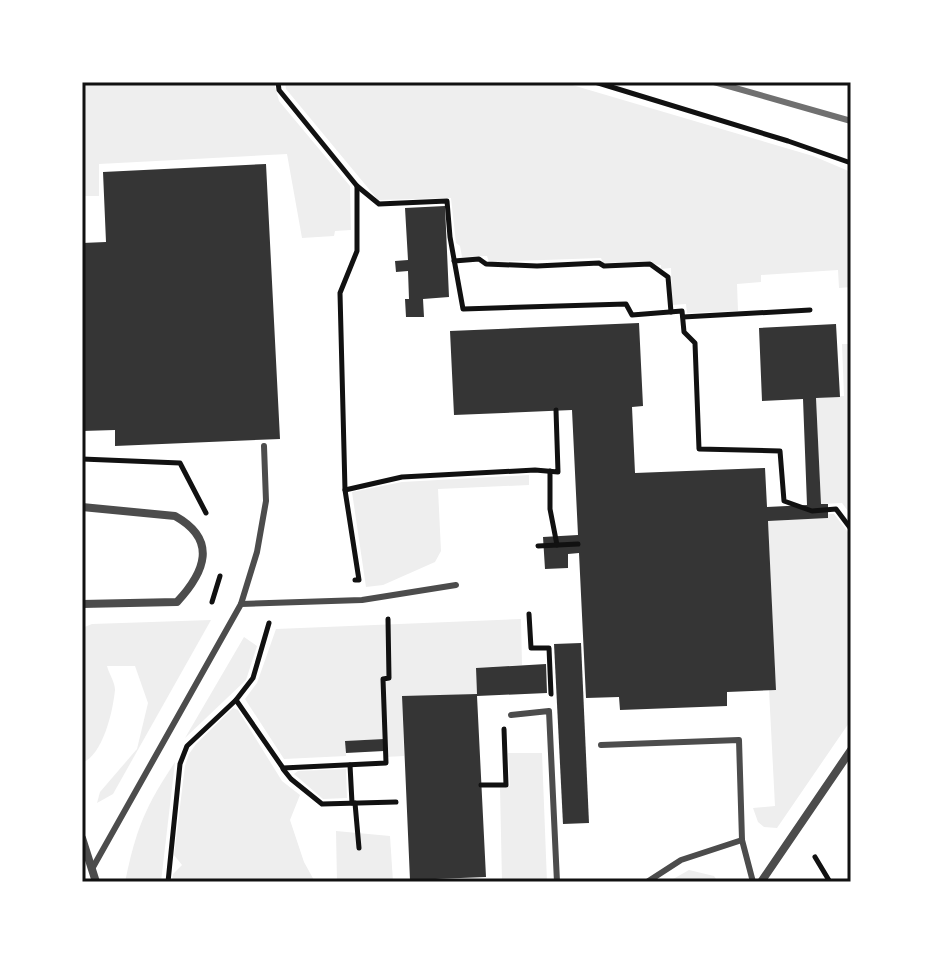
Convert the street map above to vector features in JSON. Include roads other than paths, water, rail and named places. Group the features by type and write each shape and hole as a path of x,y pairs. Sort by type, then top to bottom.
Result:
{"street":[{"path":"82,507 175,516 198,536 204,555 195,583 177,602 82,604"},
{"path":"761,882 851,750"},
{"path":"82,838 96,882"}],"lane":[{"path":"92,869 241,604 257,552 266,501 264,446"},
{"path":"241,604 362,600 456,585"},
{"path":"511,715 549,711 557,882"},
{"path":"601,745 739,740 742,840 753,882"},
{"path":"647,882 681,860 742,840"}],"railway":[{"path":"714,82 851,121"}]}
